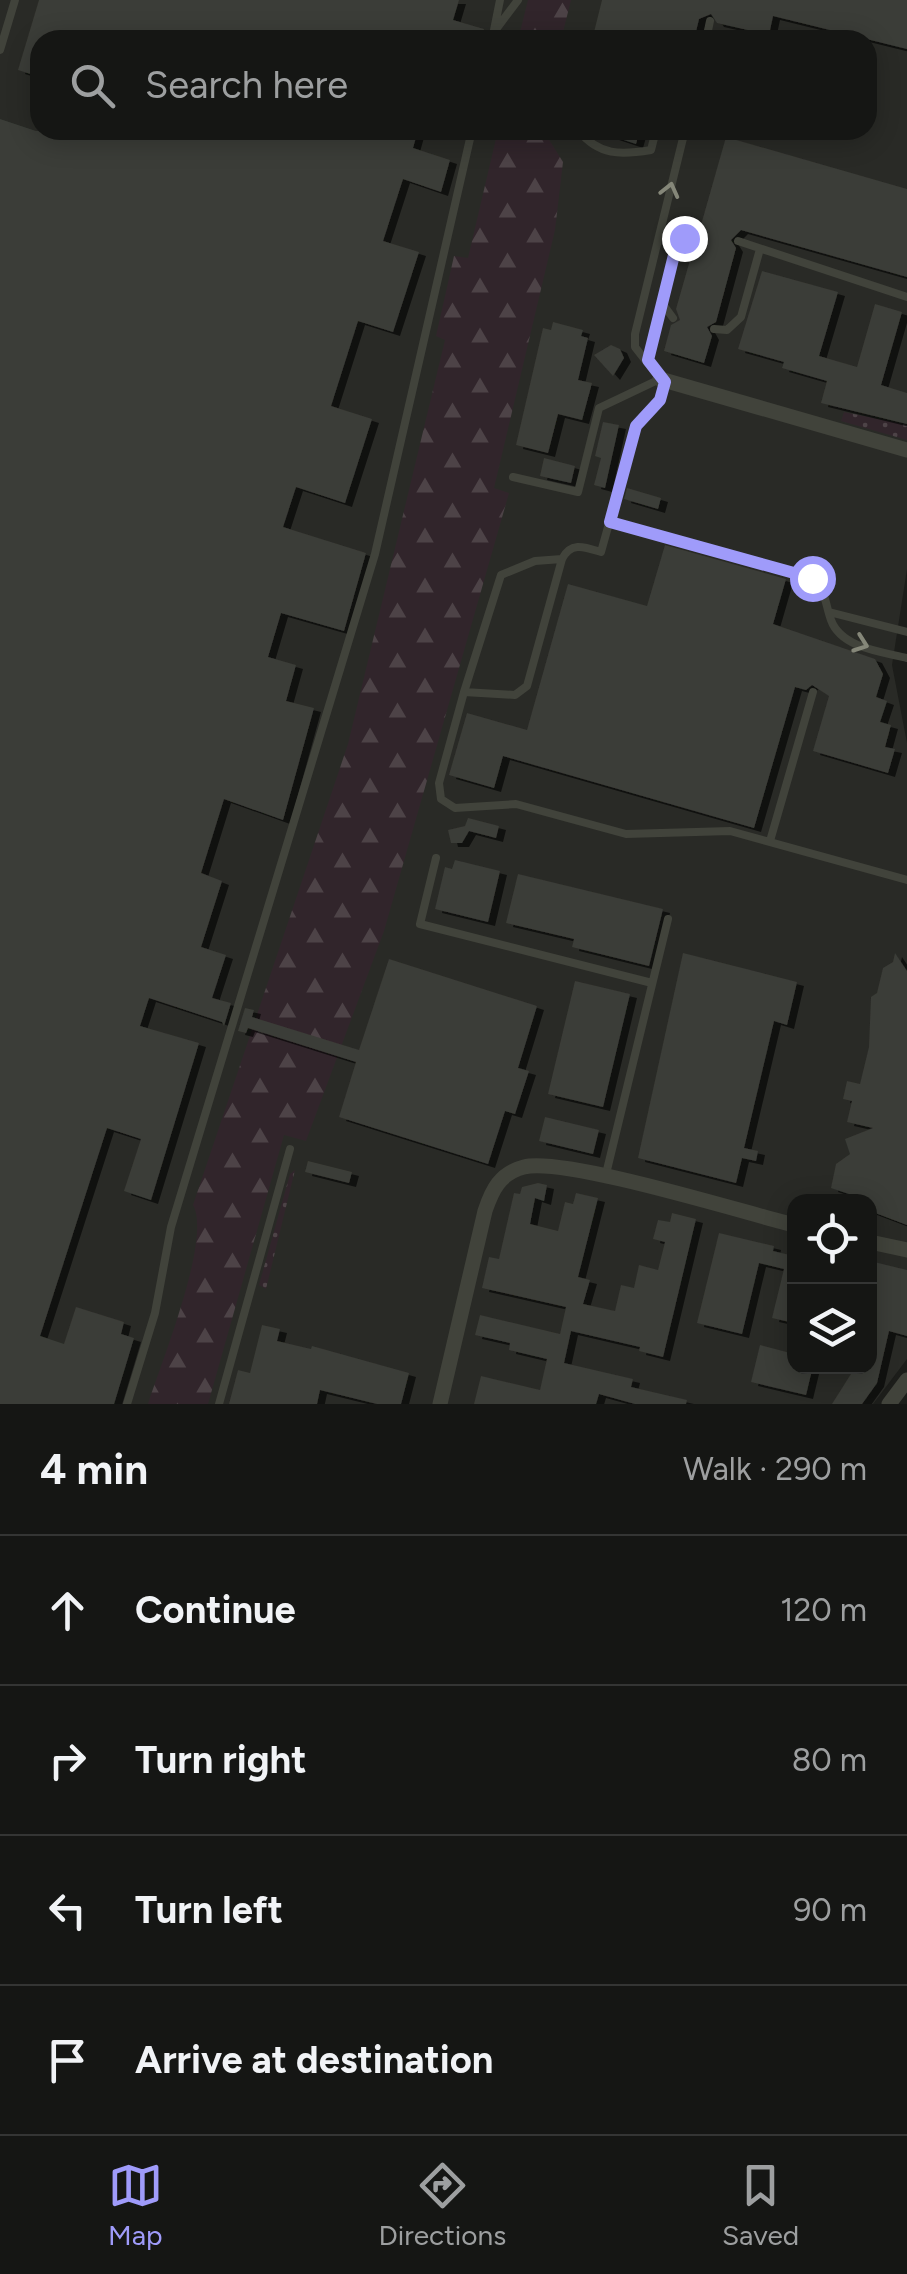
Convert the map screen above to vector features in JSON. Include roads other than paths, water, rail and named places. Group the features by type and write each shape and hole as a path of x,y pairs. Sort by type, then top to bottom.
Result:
{"street":[{"path":"662,380 907,450"},
{"path":"440,1404 495,1186 528,1166 605,1178 787,1223"},
{"path":"877,1244 907,1250"},
{"path":"889,1404 907,1380"}],"lane":[{"path":"0,50 15,0"},
{"path":"494,30 500,0"},
{"path":"497,30 518,0"},
{"path":"708,30 710,21"},
{"path":"127,1404 155,1314 171,1227 375,554 470,140"},
{"path":"592,140 605,151 623,155 651,150 654,140"},
{"path":"464,692 514,695 526,686 562,559 571,548 579,546 601,552 636,426 660,400 662,380 636,347 635,334 683,140"},
{"path":"648,360 676,247 684,238 696,239"},
{"path":"738,241 907,297"},
{"path":"714,328 727,330 741,317 760,249"},
{"path":"662,304 674,318"},
{"path":"513,477 578,492 598,408 662,380"},
{"path":"610,522 812,578 821,585 834,627 847,640 907,658"},
{"path":"562,559 536,561 501,575 439,782 441,799 448,806 516,804 626,834 712,828 907,880"},
{"path":"829,612 907,632"},
{"path":"770,841 813,692"},
{"path":"436,858 420,924 652,983"},
{"path":"605,1178 668,919"},
{"path":"219,1404 290,1149"}]}
